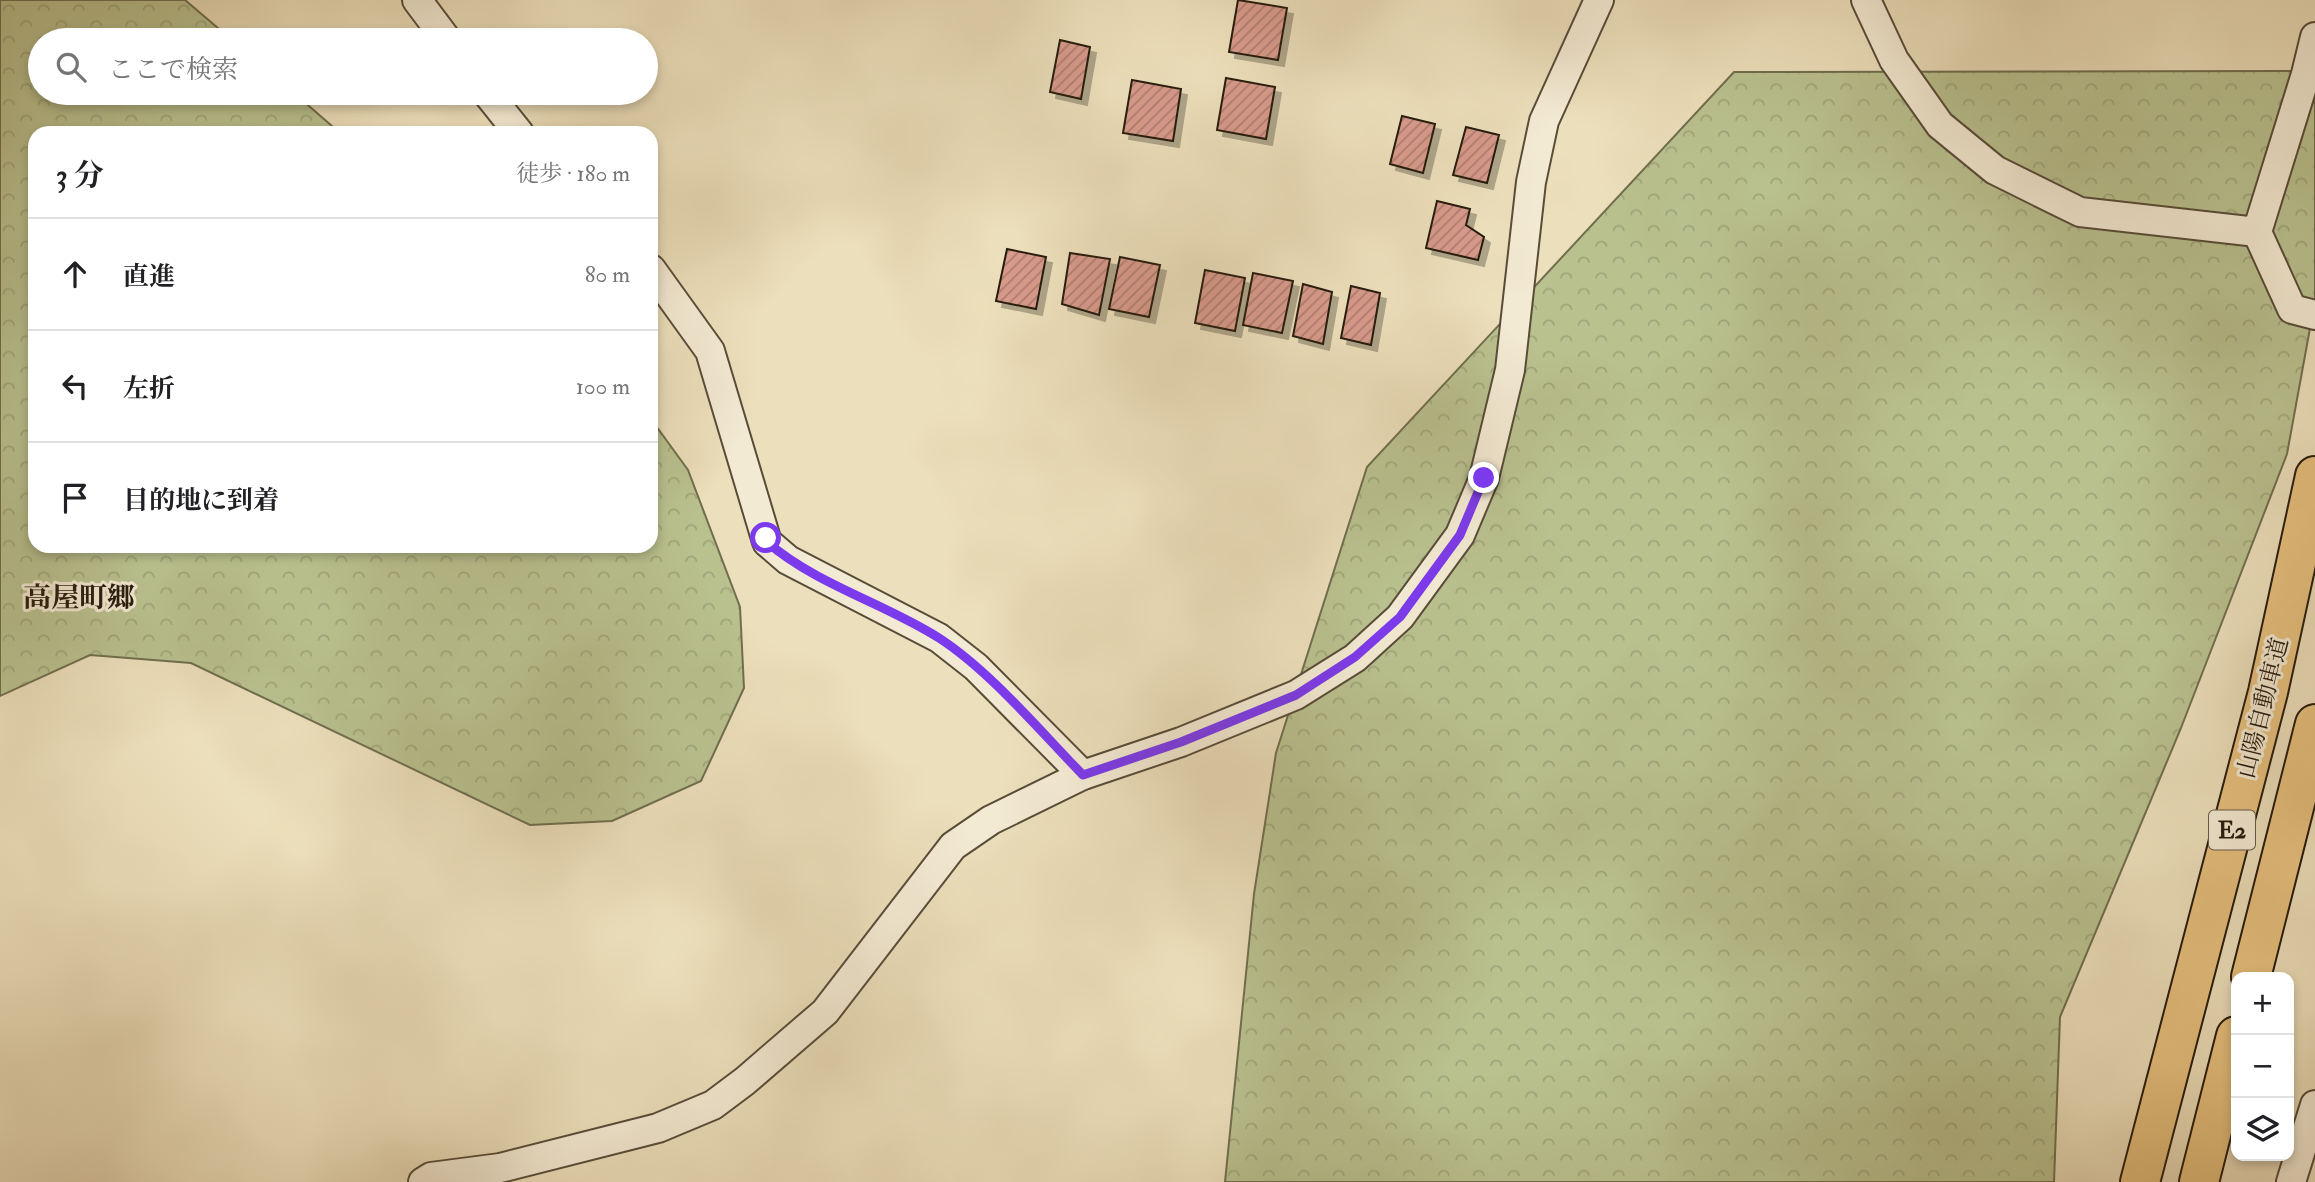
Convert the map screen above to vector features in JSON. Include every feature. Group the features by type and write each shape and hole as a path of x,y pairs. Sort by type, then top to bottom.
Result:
{"highway":[{"name":"山陽自動車道","path":"2140,1182 2268,692 2315,476"},
{"name":"E2","path":"2252,972 2315,724"},
{"path":"2199,1182 2231,1056"}],"street":[{"path":"417,0 438,28"},
{"path":"423,1182 430,1177 500,1168 658,1128 713,1105 825,1012 953,846 991,820 1083,775 1181,742 1296,695 1355,657 1400,617 1460,535 1484,478 1510,370 1531,182 1544,121 1599,0"},
{"path":"1866,0 1894,60 1940,125 1995,170 2080,212 2257,232"},
{"path":"2308,313 2292,309 2257,232 2315,37"},
{"path":"497,105 513,126"},
{"path":"658,279 710,351 767,542 788,560 939,638 976,667 1083,775"},
{"path":"2291,1182 2315,1105"}],"green space":[{"path":"0,0 185,0 218,28 28,28 28,105 308,105 332,126 28,126 28,553 658,553 658,429 688,470 740,607 744,688 701,781 612,821 530,825 191,663 90,655 0,696"},
{"path":"2315,71 2315,301 2287,454 2181,728 2060,1017 2054,1182 1225,1182 1254,894 1276,753 1367,467 1734,72"}],"building":[{"path":"1238,0 1287,8 1278,60 1229,52"},
{"path":"1060,40 1090,47 1081,99 1050,92"},
{"path":"1226,78 1275,87 1266,139 1217,130"},
{"path":"1132,80 1181,89 1173,141 1123,133"},
{"path":"1402,116 1435,124 1423,173 1390,164"},
{"path":"1466,127 1499,135 1487,183 1453,175"},
{"path":"1437,201 1470,209 1466,225 1484,237 1478,260 1426,248"},
{"path":"1007,249 1046,257 1036,309 996,301"},
{"path":"1070,253 1110,259 1099,315 1062,304"},
{"path":"1120,257 1160,265 1149,317 1109,309"},
{"path":"1205,270 1245,278 1235,331 1195,323"},
{"path":"1253,273 1293,281 1282,333 1243,325"},
{"path":"1303,284 1332,292 1323,344 1293,336"},
{"path":"1351,286 1380,293 1371,345 1341,338"}],"district":[{"name":"高屋町郷","path":"79,598"}],"route":[{"path":"766,538 767,542 788,560 939,638 976,667 1083,775 1181,742 1296,695 1355,657 1400,617 1460,535 1484,478"}]}
